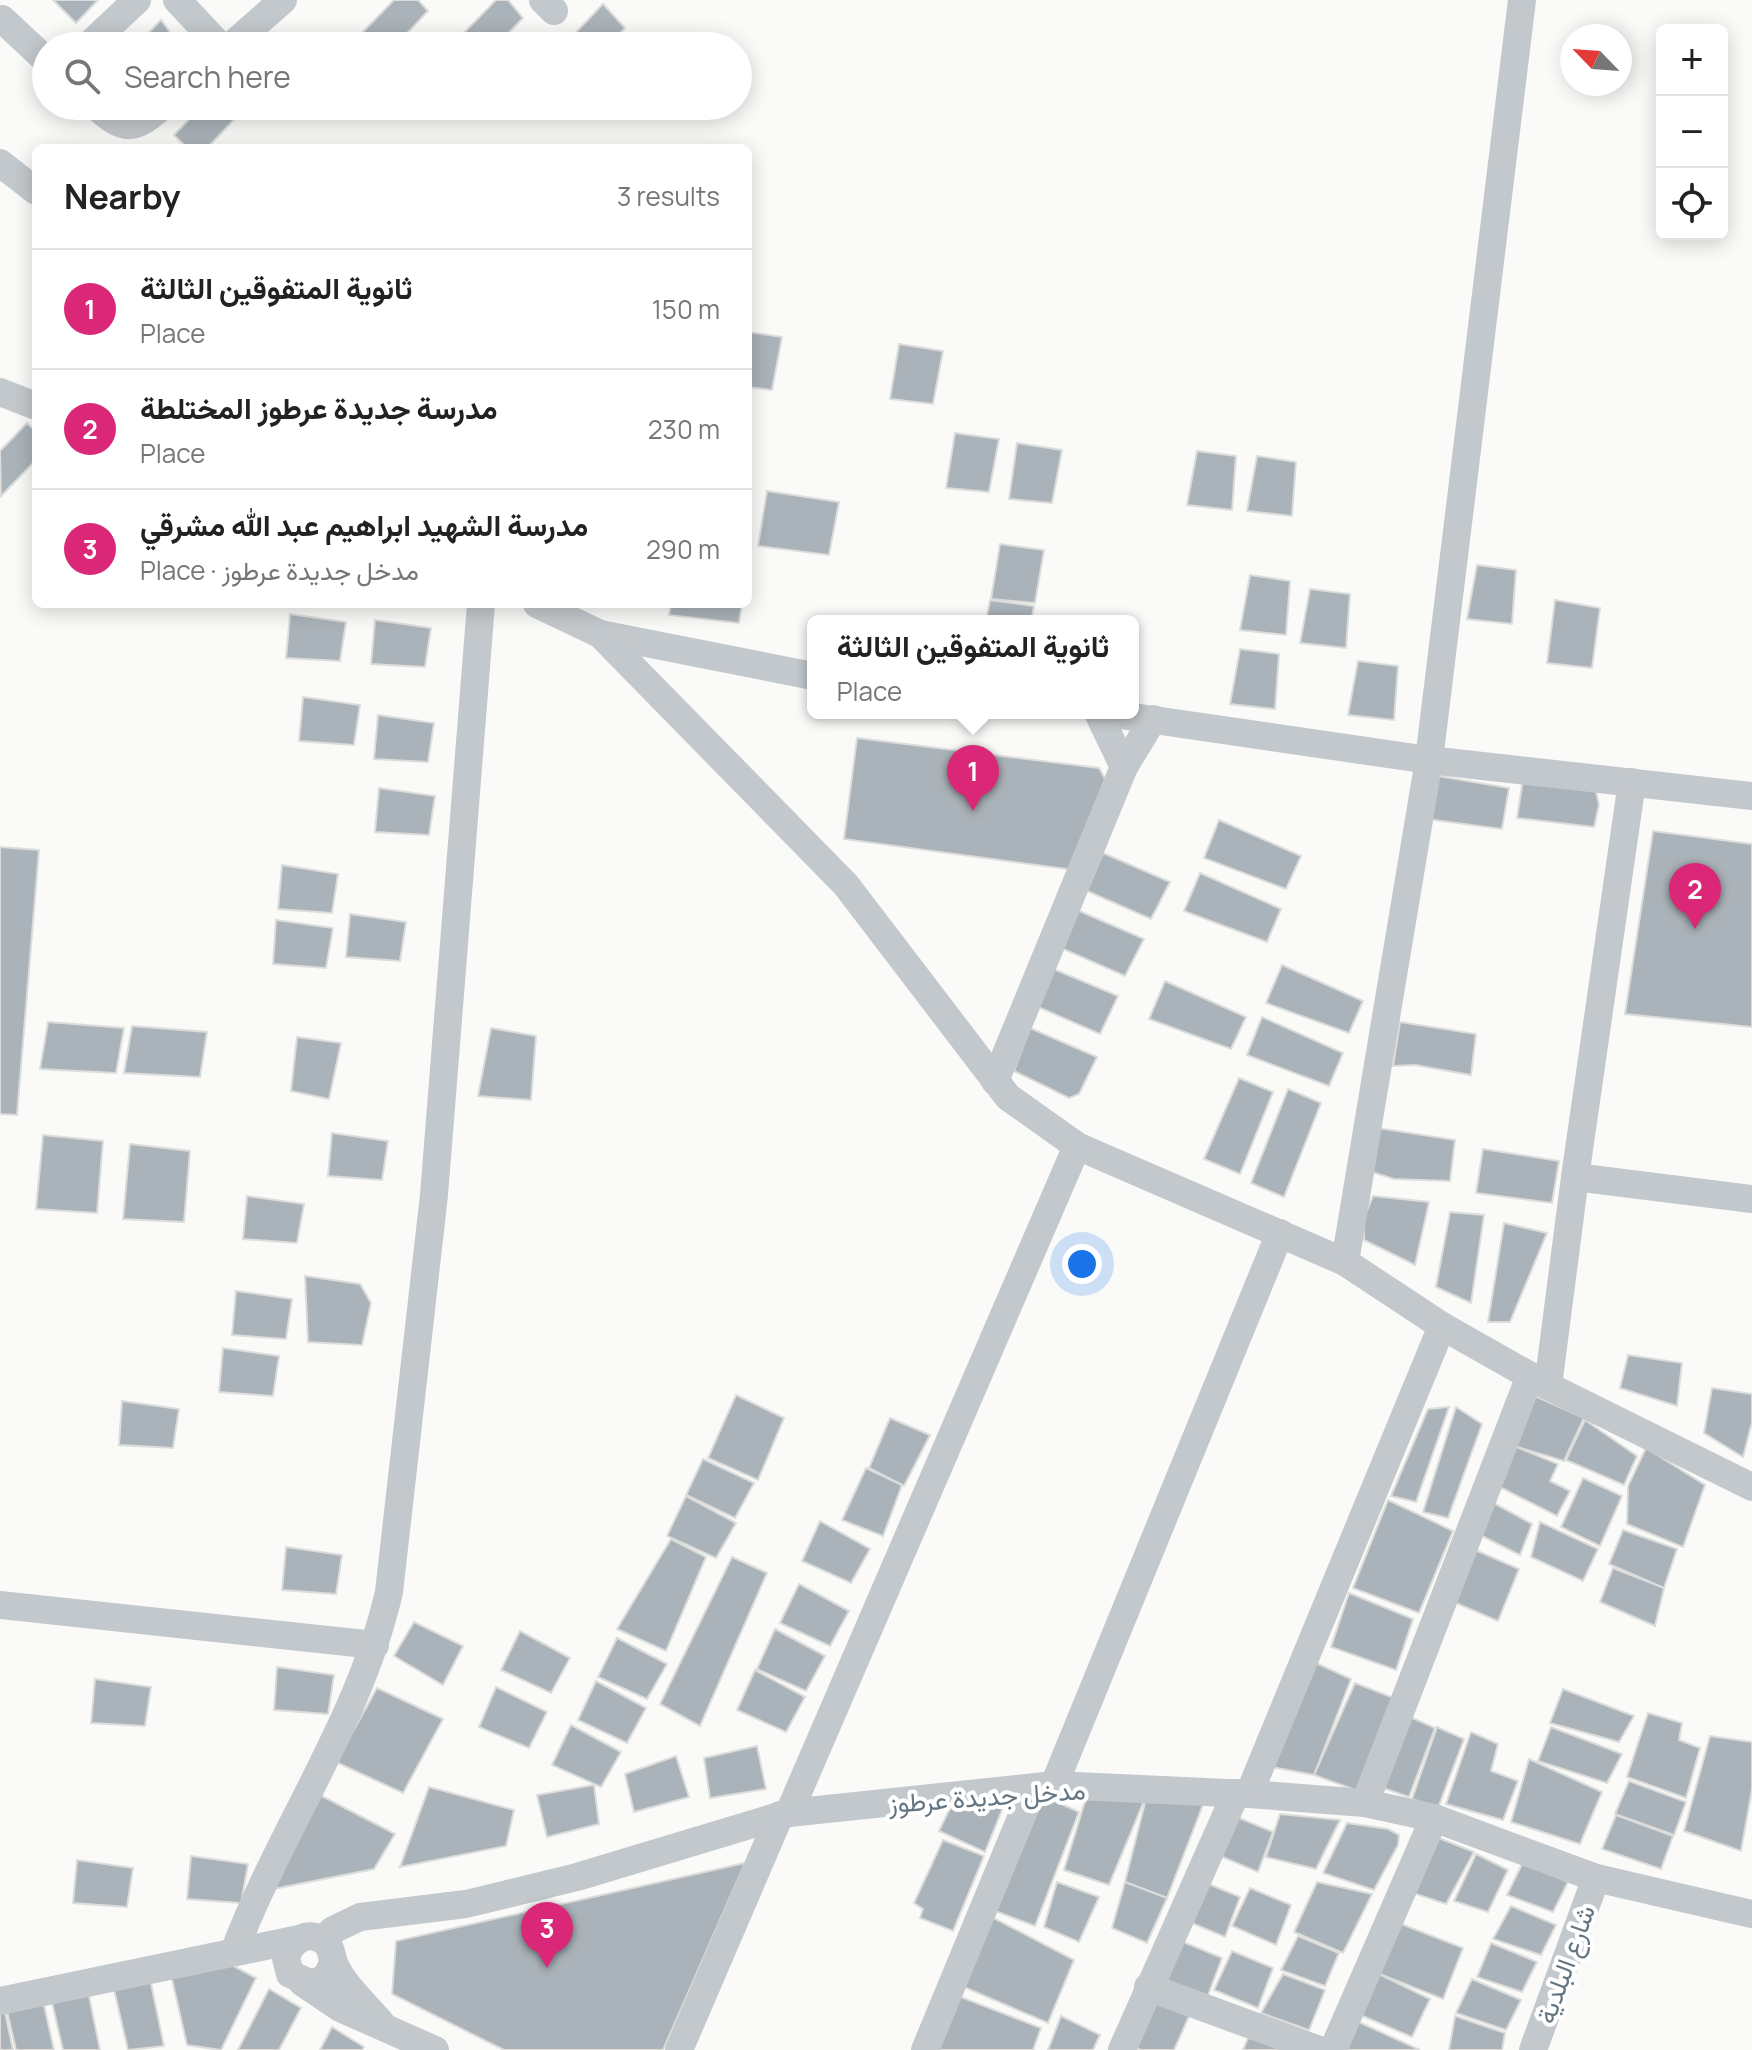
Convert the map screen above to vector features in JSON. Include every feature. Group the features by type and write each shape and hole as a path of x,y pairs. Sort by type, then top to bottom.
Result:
{"street":[{"path":"103,32 137,0"},
{"path":"177,0 207,32"},
{"path":"247,32 283,0"},
{"path":"1345,1262 1429,760 1522,0"},
{"path":"6,13 32,44"},
{"path":"111,120 130,127 146,120"},
{"path":"0,163 32,188"},
{"path":"0,392 32,404"},
{"path":"234,1952 268,1871 375,1645 395,1549 402,1461 434,1195 481,608"},
{"path":"545,608 600,634 807,675"},
{"path":"600,634 846,885 1008,1097 1077,1146 1345,1262 1442,1326 1539,1381 1752,1487"},
{"path":"1139,717 1429,760 1752,796"},
{"path":"1101,719 1124,767"},
{"path":"995,1081 1124,767 1153,719"},
{"path":"1365,1803 1539,1381 1575,1177 1632,782"},
{"path":"679,2050 1077,1146"},
{"path":"1575,1177 1752,1199"},
{"path":"925,2050 1044,1787 1280,1233"},
{"path":"1122,2050 1148,1987 1243,1794 1442,1326"},
{"path":"0,1605 375,1645"},
{"name":"مدخل جديدة عرطوز","path":"300,1982 312,1984 327,1977 319,1947 343,1923 360,1917 466,1904 577,1877 785,1814 1044,1787 1243,1794 1365,1803 1434,1818 1596,1878 1752,1914"},
{"path":"1333,2050 1434,1818"},
{"name":"شارع البلدية","path":"1533,2050 1596,1878"},
{"path":"0,2001 234,1952 319,1947"},
{"path":"319,1947 286,1958 290,1974 340,2008 381,2023 435,2050"},
{"path":"319,1947 381,2023"},
{"path":"234,1952 300,1982"},
{"path":"1148,1987 1319,2050"}],"building":[{"path":"53,0 98,0 76,23"},
{"path":"394,0 418,0 428,11 408,32 363,32"},
{"path":"496,0 508,0 523,18 510,32 465,32"},
{"path":"603,4 625,28 621,32 576,32"},
{"path":"161,20 170,32 149,32"},
{"path":"188,120 234,120 211,144 183,144 174,135"},
{"path":"752,333 782,337 772,390 752,388"},
{"path":"899,344 943,351 933,404 890,399"},
{"path":"27,423 32,428 32,464 1,496 0,451"},
{"path":"955,433 999,439 989,492 946,488"},
{"path":"1017,443 1062,450 1052,503 1009,499"},
{"path":"1197,451 1236,456 1232,510 1187,505"},
{"path":"1257,456 1296,462 1292,516 1247,511"},
{"path":"767,491 839,502 829,555 758,546"},
{"path":"1000,544 1044,550 1035,603 991,599"},
{"path":"1477,565 1516,570 1512,624 1467,619"},
{"path":"1250,575 1290,581 1286,635 1240,630"},
{"path":"1310,589 1350,594 1346,648 1300,643"},
{"path":"990,600 1034,606 1032,615 987,615"},
{"path":"1555,600 1600,608 1592,668 1547,663"},
{"path":"670,608 741,608 739,623 669,615"},
{"path":"290,614 346,622 340,661 286,658"},
{"path":"375,620 431,628 425,667 371,664"},
{"path":"1240,649 1279,654 1275,709 1230,704"},
{"path":"1358,661 1398,666 1394,720 1348,715"},
{"path":"303,697 360,705 354,745 299,741"},
{"path":"378,715 434,723 428,762 374,759"},
{"path":"857,738 1099,768 1108,784 1074,870 844,839"},
{"path":"1524,773 1595,787 1599,805 1594,827 1517,818"},
{"path":"1432,775 1509,788 1502,829 1426,819"},
{"path":"379,788 435,796 429,835 375,832"},
{"path":"1219,820 1301,856 1286,889 1204,858"},
{"path":"1653,831 1752,844 1752,1027 1625,1014"},
{"path":"0,847 39,850 17,1115 0,1114"},
{"path":"1103,853 1170,882 1151,919 1087,891"},
{"path":"282,865 338,874 332,913 278,909"},
{"path":"1200,873 1281,909 1267,942 1184,911"},
{"path":"1077,910 1144,939 1125,976 1061,948"},
{"path":"350,914 406,922 400,961 346,957"},
{"path":"276,920 333,928 326,968 273,964"},
{"path":"1282,965 1363,1001 1349,1033 1266,1003"},
{"path":"1051,968 1118,996 1100,1034 1036,1006"},
{"path":"1165,981 1246,1017 1231,1049 1149,1019"},
{"path":"1262,1017 1343,1053 1329,1086 1247,1055"},
{"path":"48,1022 124,1028 116,1073 40,1069"},
{"path":"1400,1022 1476,1034 1471,1075 1415,1065 1393,1066"},
{"path":"132,1026 207,1032 200,1077 124,1073"},
{"path":"491,1028 536,1036 531,1100 478,1096"},
{"path":"1030,1028 1097,1057 1079,1094 1069,1098 1014,1071"},
{"path":"297,1037 341,1043 329,1099 291,1091"},
{"path":"1239,1078 1273,1092 1240,1174 1204,1159"},
{"path":"1288,1089 1321,1103 1284,1197 1251,1183"},
{"path":"1378,1128 1455,1140 1450,1181 1394,1179 1372,1172"},
{"path":"332,1133 388,1141 382,1180 328,1176"},
{"path":"43,1135 103,1141 97,1213 36,1209"},
{"path":"130,1144 190,1151 184,1222 123,1219"},
{"path":"1483,1149 1559,1161 1552,1203 1476,1193"},
{"path":"247,1196 304,1204 297,1243 243,1239"},
{"path":"1373,1196 1429,1202 1415,1265 1364,1240 1364,1218"},
{"path":"1450,1212 1484,1215 1471,1303 1436,1287"},
{"path":"1504,1223 1547,1233 1510,1322 1488,1322"},
{"path":"305,1276 360,1284 371,1303 362,1345 308,1342"},
{"path":"236,1291 292,1299 286,1339 232,1335"},
{"path":"223,1348 279,1356 273,1396 219,1392"},
{"path":"1628,1355 1682,1363 1677,1406 1620,1388"},
{"path":"1712,1388 1752,1394 1752,1422 1743,1457 1704,1433"},
{"path":"736,1395 784,1418 758,1480 708,1458"},
{"path":"1535,1396 1584,1418 1564,1461 1514,1446"},
{"path":"122,1401 179,1409 173,1448 119,1445"},
{"path":"1449,1407 1416,1502 1391,1496 1428,1409"},
{"path":"1456,1407 1482,1424 1448,1518 1423,1512"},
{"path":"890,1418 930,1435 904,1486 869,1468"},
{"path":"1585,1420 1637,1456 1624,1485 1566,1460"},
{"path":"1514,1446 1558,1464 1550,1481 1570,1491 1557,1516 1494,1484"},
{"path":"1646,1448 1705,1485 1683,1547 1627,1524 1628,1486"},
{"path":"703,1459 754,1483 735,1518 686,1495"},
{"path":"866,1468 902,1485 883,1536 842,1520"},
{"path":"1583,1478 1622,1496 1600,1546 1561,1527"},
{"path":"686,1496 736,1523 716,1558 667,1536"},
{"path":"1388,1500 1453,1531 1419,1613 1353,1588"},
{"path":"1490,1501 1532,1524 1520,1555 1474,1532"},
{"path":"820,1521 870,1549 851,1583 802,1561"},
{"path":"1540,1522 1598,1549 1583,1581 1531,1557"},
{"path":"1623,1530 1677,1549 1664,1588 1609,1564"},
{"path":"671,1539 706,1557 666,1651 617,1629"},
{"path":"286,1547 342,1555 336,1594 282,1590"},
{"path":"1473,1549 1519,1569 1498,1621 1449,1600"},
{"path":"732,1557 767,1573 700,1726 660,1704"},
{"path":"1613,1568 1664,1588 1655,1626 1600,1602"},
{"path":"799,1584 849,1611 830,1646 780,1623"},
{"path":"1349,1593 1413,1619 1396,1670 1331,1647"},
{"path":"414,1622 463,1646 443,1685 394,1656"},
{"path":"775,1629 825,1656 806,1691 757,1669"},
{"path":"520,1631 570,1658 551,1693 501,1670"},
{"path":"617,1638 667,1664 647,1699 598,1677"},
{"path":"1316,1663 1351,1679 1314,1775 1272,1767"},
{"path":"277,1667 334,1675 328,1714 274,1710"},
{"path":"755,1670 805,1697 786,1732 737,1710"},
{"path":"95,1679 151,1687 145,1726 91,1723"},
{"path":"596,1681 646,1708 627,1743 578,1720"},
{"path":"1355,1683 1394,1698 1361,1792 1314,1775"},
{"path":"496,1687 547,1712 529,1748 479,1727"},
{"path":"377,1688 443,1719 403,1793 336,1762"},
{"path":"1563,1689 1634,1716 1619,1742 1550,1723"},
{"path":"1648,1713 1682,1723 1679,1740 1700,1748 1686,1798 1627,1777"},
{"path":"1408,1716 1435,1728 1409,1797 1383,1788"},
{"path":"571,1725 621,1752 601,1787 552,1765"},
{"path":"1437,1727 1464,1739 1438,1808 1412,1799"},
{"path":"1551,1727 1622,1754 1607,1783 1538,1761"},
{"path":"1471,1732 1498,1744 1491,1771 1518,1781 1503,1820 1446,1804"},
{"path":"1710,1736 1752,1742 1752,1789 1741,1851 1684,1831"},
{"path":"757,1746 766,1789 710,1798 704,1758"},
{"path":"676,1756 689,1797 634,1812 625,1774"},
{"path":"1529,1759 1602,1792 1580,1844 1511,1822"},
{"path":"1629,1781 1686,1802 1674,1835 1615,1814"},
{"path":"594,1785 599,1824 547,1837 537,1795"},
{"path":"429,1787 514,1810 506,1846 400,1867"},
{"path":"1035,1792 1079,1812 1035,1926 990,1909"},
{"path":"318,1794 395,1834 374,1869 268,1890"},
{"path":"1086,1798 1144,1801 1109,1885 1064,1870"},
{"path":"1146,1799 1204,1802 1167,1898 1125,1882"},
{"path":"1006,1800 985,1852 939,1831 951,1806"},
{"path":"1280,1814 1340,1820 1316,1869 1266,1857"},
{"path":"1232,1815 1273,1832 1258,1872 1213,1853"},
{"path":"1616,1815 1673,1836 1661,1869 1602,1849"},
{"path":"1347,1823 1388,1829 1399,1835 1398,1845 1374,1890 1323,1873"},
{"path":"1429,1834 1474,1852 1446,1904 1407,1891"},
{"path":"943,1840 984,1856 953,1931 920,1918 923,1909 914,1903"},
{"path":"1476,1854 1508,1870 1488,1912 1454,1901"},
{"path":"191,1856 248,1864 241,1903 187,1899"},
{"path":"77,1860 133,1868 127,1907 73,1903"},
{"path":"1523,1862 1568,1882 1553,1912 1507,1895"},
{"path":"745,1863 663,2050 504,2050 392,1994 396,1941"},
{"path":"1199,1880 1240,1897 1225,1937 1180,1918"},
{"path":"1057,1882 1099,1897 1079,1942 1044,1927"},
{"path":"1125,1882 1167,1898 1147,1943 1112,1928"},
{"path":"1317,1882 1372,1894 1343,1953 1294,1932"},
{"path":"1250,1888 1291,1905 1276,1945 1232,1926"},
{"path":"1511,1906 1556,1925 1541,1955 1493,1939"},
{"path":"984,1913 1074,1960 1048,2023 957,1984"},
{"path":"1396,1922 1463,1948 1443,1999 1377,1973"},
{"path":"1298,1936 1339,1953 1325,1986 1281,1970"},
{"path":"1181,1941 1222,1958 1207,1998 1163,1979"},
{"path":"1491,1943 1537,1962 1522,1992 1477,1977"},
{"path":"1232,1951 1273,1968 1258,2008 1214,1990"},
{"path":"226,1962 256,1978 221,2050 187,2045 171,1975"},
{"path":"1283,1974 1325,1990 1309,2030 1261,2013"},
{"path":"1379,1974 1430,1999 1412,2037 1358,2014"},
{"path":"150,1979 164,2046 128,2050 113,1985"},
{"path":"1472,1979 1521,2000 1506,2030 1456,2013"},
{"path":"269,1989 301,2008 279,2050 238,2050"},
{"path":"88,1991 100,2050 63,2050 51,1998"},
{"path":"953,1994 1041,2028 1033,2050 930,2050"},
{"path":"1151,1996 1191,2012 1174,2050 1141,2050 1129,2044"},
{"path":"44,2005 54,2050 16,2050 7,2011"},
{"path":"5,2012 13,2050 0,2050 0,2013"},
{"path":"1061,2016 1100,2035 1093,2050 1048,2050"},
{"path":"1455,2016 1505,2033 1502,2050 1449,2050"},
{"path":"1352,2019 1420,2050 1337,2050"},
{"path":"1253,2026 1294,2050 1243,2050"},
{"path":"332,2027 364,2047 362,2050 320,2050"}],"place":[{"name":"ثانوية المتفوقين الثالثة","path":"973,811"},
{"name":"مدرسة جديدة عرطوز المختلطة","path":"1695,929"},
{"name":"مدرسة الشهيد ابراهيم عبد الله مشرقي","path":"547,1968"}]}
